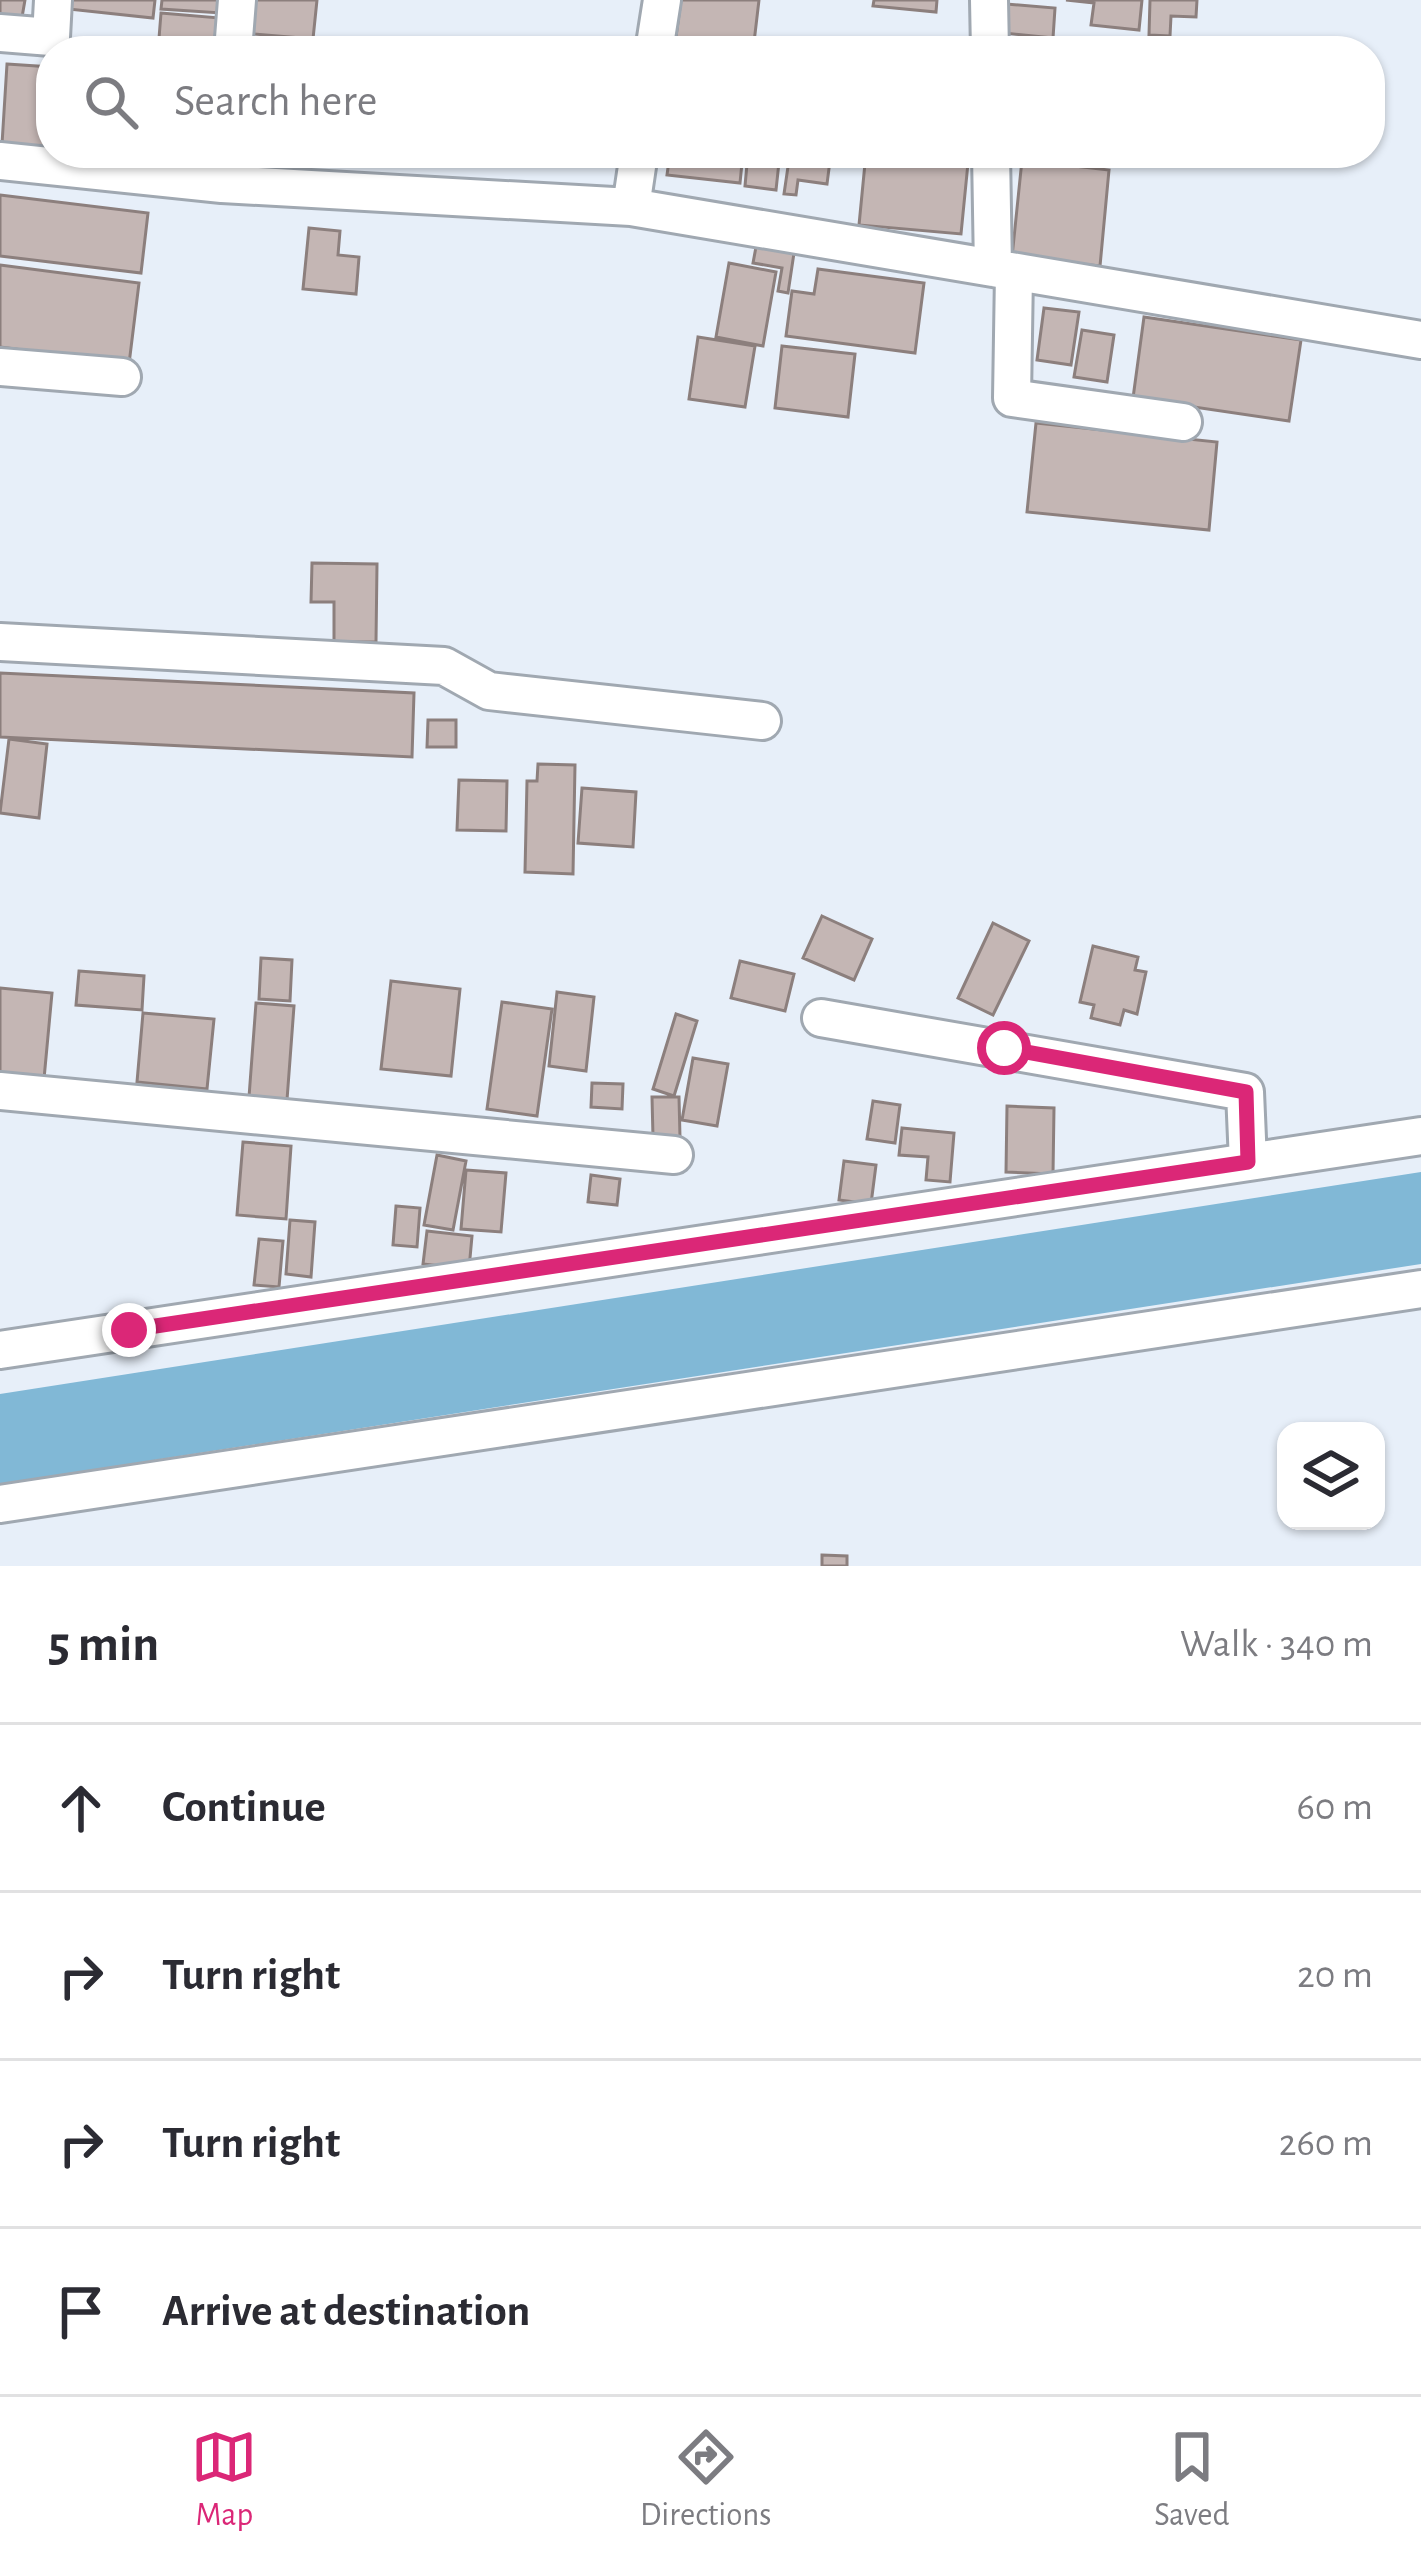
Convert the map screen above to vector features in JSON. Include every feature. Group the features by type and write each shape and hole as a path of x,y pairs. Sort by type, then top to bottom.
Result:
{"street":[{"path":"51,36 53,0"},
{"path":"234,36 237,0"},
{"path":"656,36 662,0"},
{"path":"989,0 990,36"},
{"path":"0,33 36,37"},
{"path":"0,161 36,162"},
{"path":"223,168 631,207 1421,340"},
{"path":"631,207 637,168"},
{"path":"993,168 1012,398 1183,422"},
{"path":"0,367 122,376"},
{"path":"0,642 444,666 489,691 762,721"},
{"path":"821,1018 1246,1092 1248,1162"},
{"path":"0,1090 674,1155"},
{"path":"0,1350 1421,1136"},
{"path":"0,1504 1421,1289"}],"water":[{"path":"1421,1172 1421,1264 0,1484 0,1394"}],"building":[{"path":"0,0 25,0 21,23 0,20"},
{"path":"60,0 155,0 153,18 59,8"},
{"path":"162,0 222,0 221,13 161,9"},
{"path":"246,0 317,0 313,36 243,33"},
{"path":"681,0 759,0 755,36 676,36"},
{"path":"874,0 937,0 936,12 873,6"},
{"path":"1066,0 1142,0 1139,30 1091,25 1094,3"},
{"path":"1150,0 1197,0 1196,17 1171,16 1170,36 1149,35"},
{"path":"1006,4 1055,8 1053,36 1004,33"},
{"path":"161,13 220,18 218,36 159,36"},
{"path":"7,64 36,66 36,146 2,144"},
{"path":"668,168 742,168 740,183 667,175"},
{"path":"747,168 778,168 776,190 745,186"},
{"path":"788,168 829,168 827,184 798,180 796,195 784,194"},
{"path":"865,168 968,168 961,234 859,225"},
{"path":"1021,168 1109,170 1100,266 1012,257"},
{"path":"0,195 148,213 141,273 0,256"},
{"path":"309,228 340,231 338,255 359,257 356,294 303,289"},
{"path":"756,247 794,253 788,293 778,291 782,268 753,263"},
{"path":"729,263 776,272 763,346 716,337"},
{"path":"0,265 139,283 129,364 0,347"},
{"path":"818,269 924,283 915,353 786,336 792,291 814,294"},
{"path":"1044,308 1079,312 1071,365 1037,360"},
{"path":"1144,317 1301,340 1289,421 1133,398"},
{"path":"1082,330 1114,335 1107,382 1074,377"},
{"path":"698,337 755,346 745,407 689,399"},
{"path":"782,346 855,354 848,417 775,408"},
{"path":"1036,423 1217,442 1209,530 1027,512"},
{"path":"312,563 377,564 376,642 334,642 334,602 311,602"},
{"path":"0,673 414,693 412,757 0,737"},
{"path":"428,720 456,720 456,747 427,747"},
{"path":"9,739 47,744 39,818 0,813"},
{"path":"538,764 575,765 573,874 525,872 527,781 537,781"},
{"path":"459,780 507,781 506,831 457,830"},
{"path":"582,788 636,792 633,847 578,843"},
{"path":"822,916 872,939 854,980 803,958"},
{"path":"993,923 1029,941 993,1015 958,998"},
{"path":"1093,946 1138,957 1135,970 1146,972 1137,1014 1124,1010 1120,1025 1091,1018 1094,1005 1080,1002"},
{"path":"261,958 292,960 290,1001 259,999"},
{"path":"740,961 794,974 785,1011 731,998"},
{"path":"79,971 144,976 142,1010 76,1005"},
{"path":"391,981 460,989 451,1076 381,1069"},
{"path":"0,988 52,993 44,1079 0,1075"},
{"path":"557,992 594,997 586,1071 549,1066"},
{"path":"502,1002 552,1009 537,1116 487,1109"},
{"path":"256,1003 294,1006 287,1100 249,1097"},
{"path":"143,1013 214,1019 207,1089 137,1082"},
{"path":"676,1014 697,1021 674,1096 653,1089"},
{"path":"693,1058 728,1064 717,1126 682,1120"},
{"path":"592,1083 623,1084 622,1109 591,1107"},
{"path":"652,1097 679,1097 680,1137 653,1137"},
{"path":"873,1101 900,1105 895,1143 867,1139"},
{"path":"1007,1106 1054,1108 1053,1174 1006,1172"},
{"path":"902,1128 954,1133 950,1182 926,1180 928,1157 899,1155"},
{"path":"243,1142 291,1146 286,1219 237,1215"},
{"path":"437,1155 466,1161 453,1230 424,1225"},
{"path":"844,1161 876,1165 871,1204 839,1200"},
{"path":"466,1170 506,1173 501,1232 461,1229"},
{"path":"591,1175 620,1179 617,1205 588,1202"},
{"path":"396,1206 420,1208 417,1247 393,1245"},
{"path":"290,1220 315,1222 311,1277 286,1274"},
{"path":"427,1231 472,1236 469,1269 423,1264"},
{"path":"259,1239 283,1241 279,1287 254,1285"},
{"path":"822,1555 847,1556 847,1566 822,1566"}],"route":[{"path":"129,1330 487,1280 1248,1162 1246,1092 1004,1048"}]}
